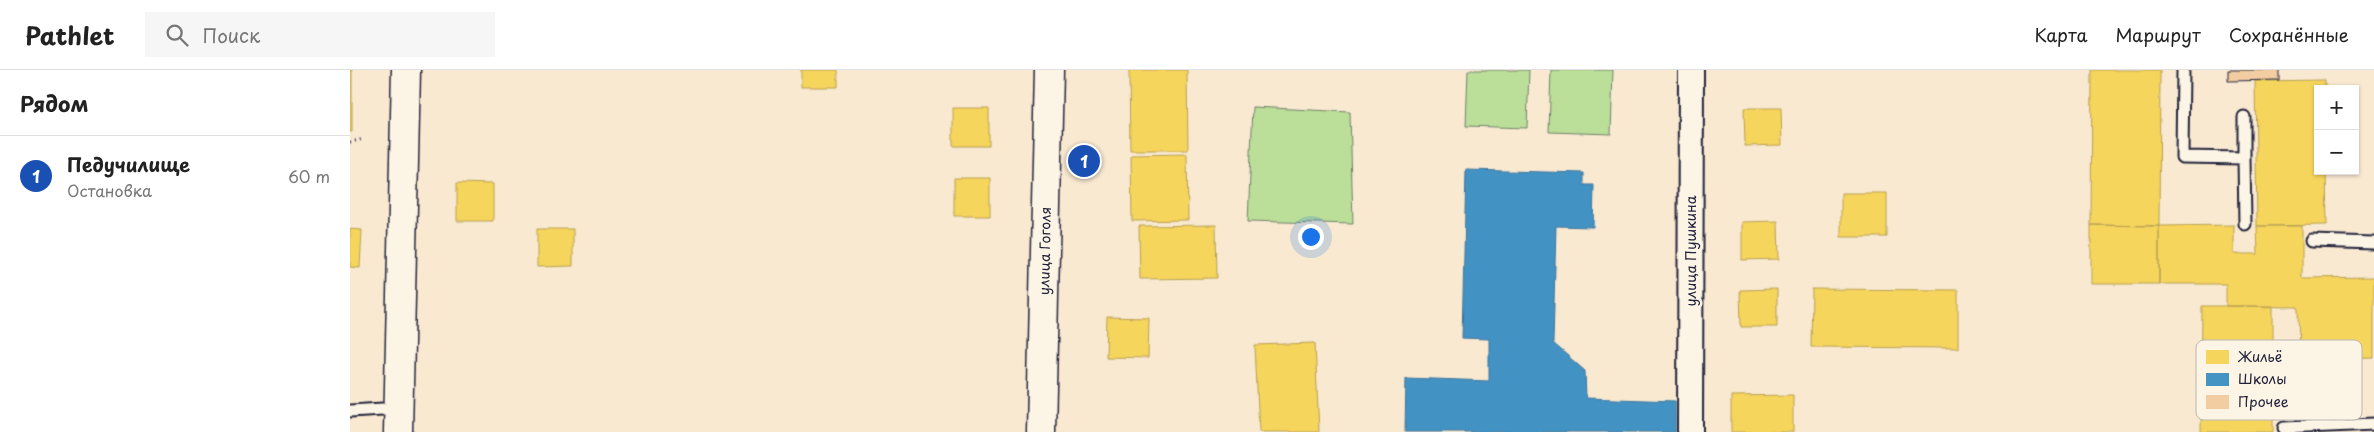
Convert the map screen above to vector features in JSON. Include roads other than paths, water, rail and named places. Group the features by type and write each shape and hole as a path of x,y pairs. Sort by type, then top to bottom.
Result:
{"main road":[{"path":"398,420 406,70"},
{"name":"улица Гоголя","path":"1041,432 1049,70"}],"street":[{"name":"улица Пушкина","path":"1690,432 1691,70"}],"lane":[{"path":"2183,70 2182,157 2244,158"},
{"path":"2244,117 2245,224"},
{"path":"2312,241 2374,242"},
{"path":"350,411 398,420"},
{"path":"2284,428 2374,424"}],"place":[{"name":"Педучилище","path":"1084,161"}]}
